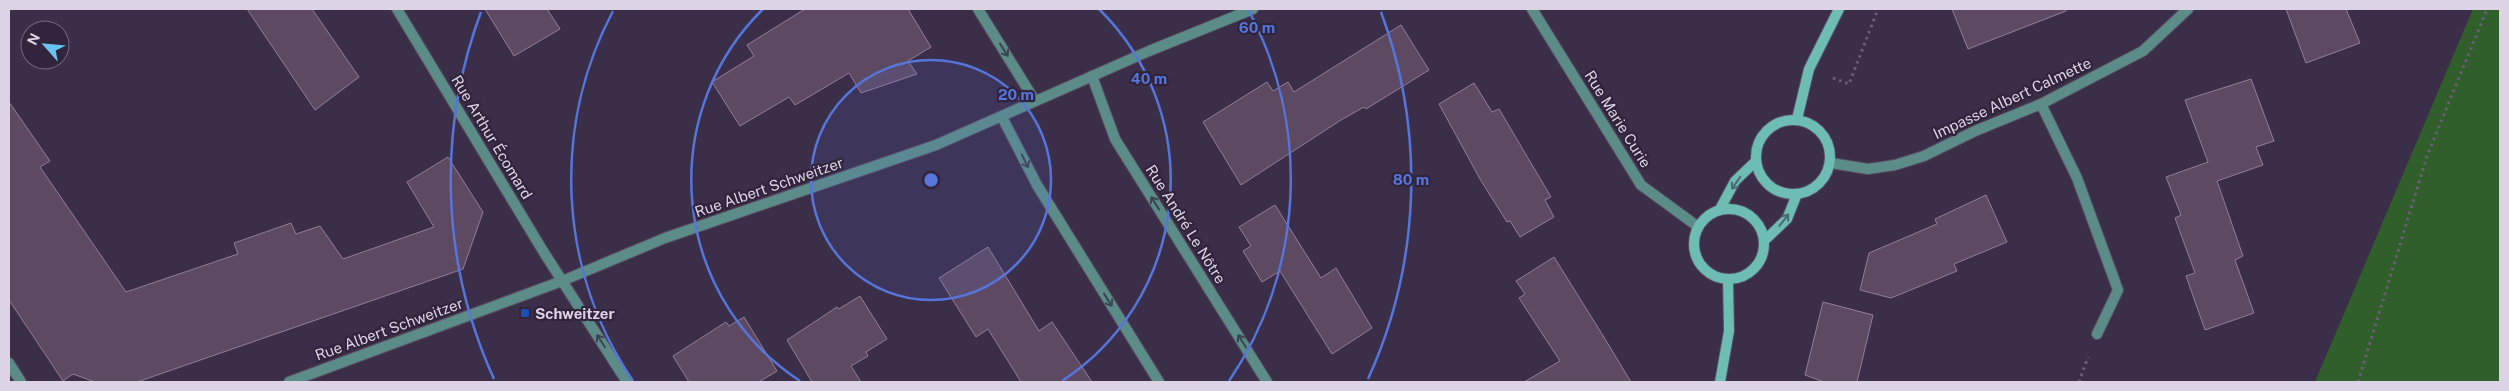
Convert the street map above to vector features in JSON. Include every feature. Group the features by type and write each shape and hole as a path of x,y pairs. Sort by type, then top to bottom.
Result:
{"main road":[{"path":"1797,120 1809,69 1839,9"},
{"path":"1797,120 1809,123 1819,130 1826,139 1831,151 1830,163 1827,175 1819,184 1797,194 1785,194 1774,189 1759,172 1756,150 1767,130 1776,124 1797,120"},
{"path":"1720,209 1735,181 1756,161"},
{"path":"1764,241 1787,219 1797,194"},
{"path":"1732,208 1744,212 1754,219 1761,229 1764,241 1763,253 1758,264 1750,272 1739,277 1728,279 1716,277 1706,271 1698,261 1693,250 1693,238 1697,226 1711,212 1720,209 1732,208"},
{"path":"1720,382 1729,331 1728,279"}],"street":[{"name":"Rue Arthur Écomard","path":"397,9 562,281 627,382"},
{"path":"978,9 1035,102"},
{"name":"Rue Albert Schweitzer","path":"289,382 562,281 665,238 936,145 1092,76 1254,9"},
{"name":"Rue Marie Curie","path":"1532,9 1641,185 1697,226"},
{"name":"Impasse Albert Calmette","path":"1830,163 1868,170 1895,165 1924,156 1976,131 2041,104 2144,51 2188,9"},
{"name":"Rue André Le Nôtre","path":"1092,76 1115,139 1268,382"},
{"path":"2041,104 2077,178 2118,290 2097,334"},
{"path":"1002,117 1037,185 1159,382"},
{"path":"9,363 21,382"}],"path":[{"path":"1809,69 1849,84 1878,9"},
{"path":"2358,382 2427,156 2487,9"}],"green space":[{"path":"2473,9 2500,9 2500,382 2315,382"}],"building":[{"path":"247,9 312,9 359,77 315,110"},
{"path":"485,9 547,9 560,29 514,56"},
{"path":"805,9 908,9 931,47 908,61 917,74 861,93 849,73 795,105 789,97 740,126 712,82 754,56 747,45"},
{"path":"1952,9 2066,9 2066,11 1968,49"},
{"path":"2286,9 2346,9 2360,43 2306,63"},
{"path":"1401,25 1429,70 1366,109 1364,107 1341,120 1241,185 1203,122 1267,82 1273,91 1288,82 1294,92"},
{"path":"2251,79 2274,141 2256,147 2263,165 2217,181 2243,256 2235,260 2254,313 2205,330 2186,276 2195,273 2175,218 2181,215 2166,177 2208,162 2185,100"},
{"path":"1474,83 1492,112 1499,109 1551,197 1545,200 1554,217 1520,237 1510,221 1507,222 1480,179 1439,104"},
{"path":"9,102 50,161 40,167 126,292 238,254 234,243 291,223 296,234 320,226 343,259 434,227 407,182 448,157 483,212 463,269 137,382 95,382 73,374 63,381 9,300"},
{"path":"1986,195 2007,242 1954,264 1957,271 1891,298 1860,290 1869,253 1937,224 1935,219"},
{"path":"1275,205 1321,278 1336,268 1372,328 1332,354 1280,271 1262,282 1243,251 1251,246 1239,227"},
{"path":"988,247 1039,331 1052,322 1092,382 1021,382 988,329 976,337 939,278"},
{"path":"1554,257 1631,382 1524,382 1560,361 1519,298 1525,294 1516,281"},
{"path":"860,296 887,339 866,352 868,356 851,366 861,382 812,382 787,340 837,307 839,309"},
{"path":"1823,302 1873,315 1857,382 1824,382 1805,375"},
{"path":"744,317 777,371 759,382 689,382 673,356 726,322 729,326"}],"place":[{"name":"Schweitzer","path":"525,313"}]}
